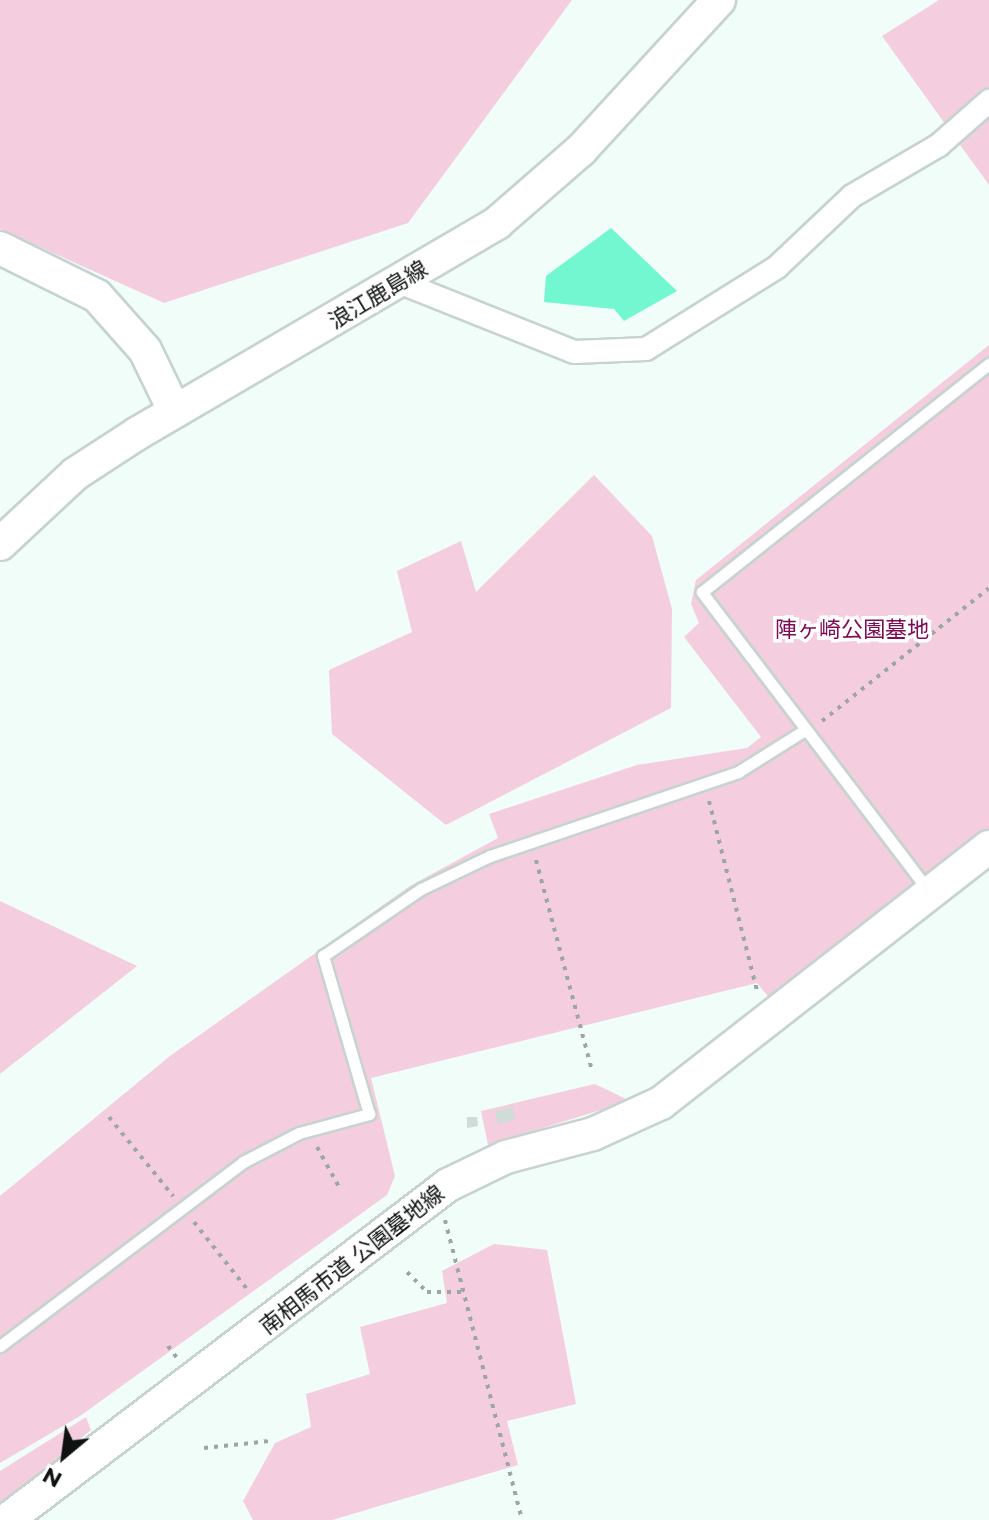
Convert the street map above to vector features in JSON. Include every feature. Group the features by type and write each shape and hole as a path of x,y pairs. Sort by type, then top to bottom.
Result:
{"street":[{"name":"浪江鹿島線","path":"0,544 75,474 174,410 497,223 581,150 719,0"},
{"path":"399,282 574,352 646,349 777,267 852,196 939,145 989,101"},
{"path":"0,248 97,296 145,350 174,410"},
{"name":"南相馬市道 公園墓地線","path":"7,1520 438,1192 506,1157 593,1134 661,1103 989,847"}],"lane":[{"path":"931,893 703,602 705,583 989,364"},
{"path":"0,1346 243,1162 308,1131 369,1114 323,956 421,889 532,841 755,764 803,731"}],"path":[{"path":"803,731 989,588"},
{"path":"704,782 753,978"},
{"path":"532,841 592,1070"},
{"path":"308,1131 339,1187"},
{"path":"438,1192 522,1520"},
{"path":"407,1272 427,1292 462,1292"},
{"path":"204,1448 269,1441"}],"green space":[{"path":"0,0 572,0 408,223 164,303 0,229"},
{"path":"939,0 989,0 989,185 882,36"},
{"name":"陣ヶ崎公園墓地","path":"989,345 989,831 772,1001 757,983 371,1078 395,1176 387,1195 80,1416 0,1463 0,1196 170,1056 410,886 498,838 489,814 637,765 747,748 761,737 684,637 699,623 691,604 696,580"},
{"path":"594,475 652,536 672,609 671,708 446,825 332,734 329,670 412,632 397,571 461,541 476,592"},
{"path":"0,901 137,966 0,1074"},
{"path":"595,1084 630,1101 488,1145 481,1111"},
{"path":"494,1244 547,1250 576,1404 507,1421 518,1465 332,1520 253,1520 243,1501 275,1443 311,1427 306,1394 370,1374 360,1327 447,1303 442,1271"},
{"path":"86,1417 91,1430 0,1506 0,1471"}],"shaded area":[{"path":"611,228 677,291 624,321 614,309 544,302 546,276"}],"building":[{"path":"513,1107 514,1120 498,1124 495,1111"},
{"path":"467,1117 477,1117 478,1126 467,1128"}]}
